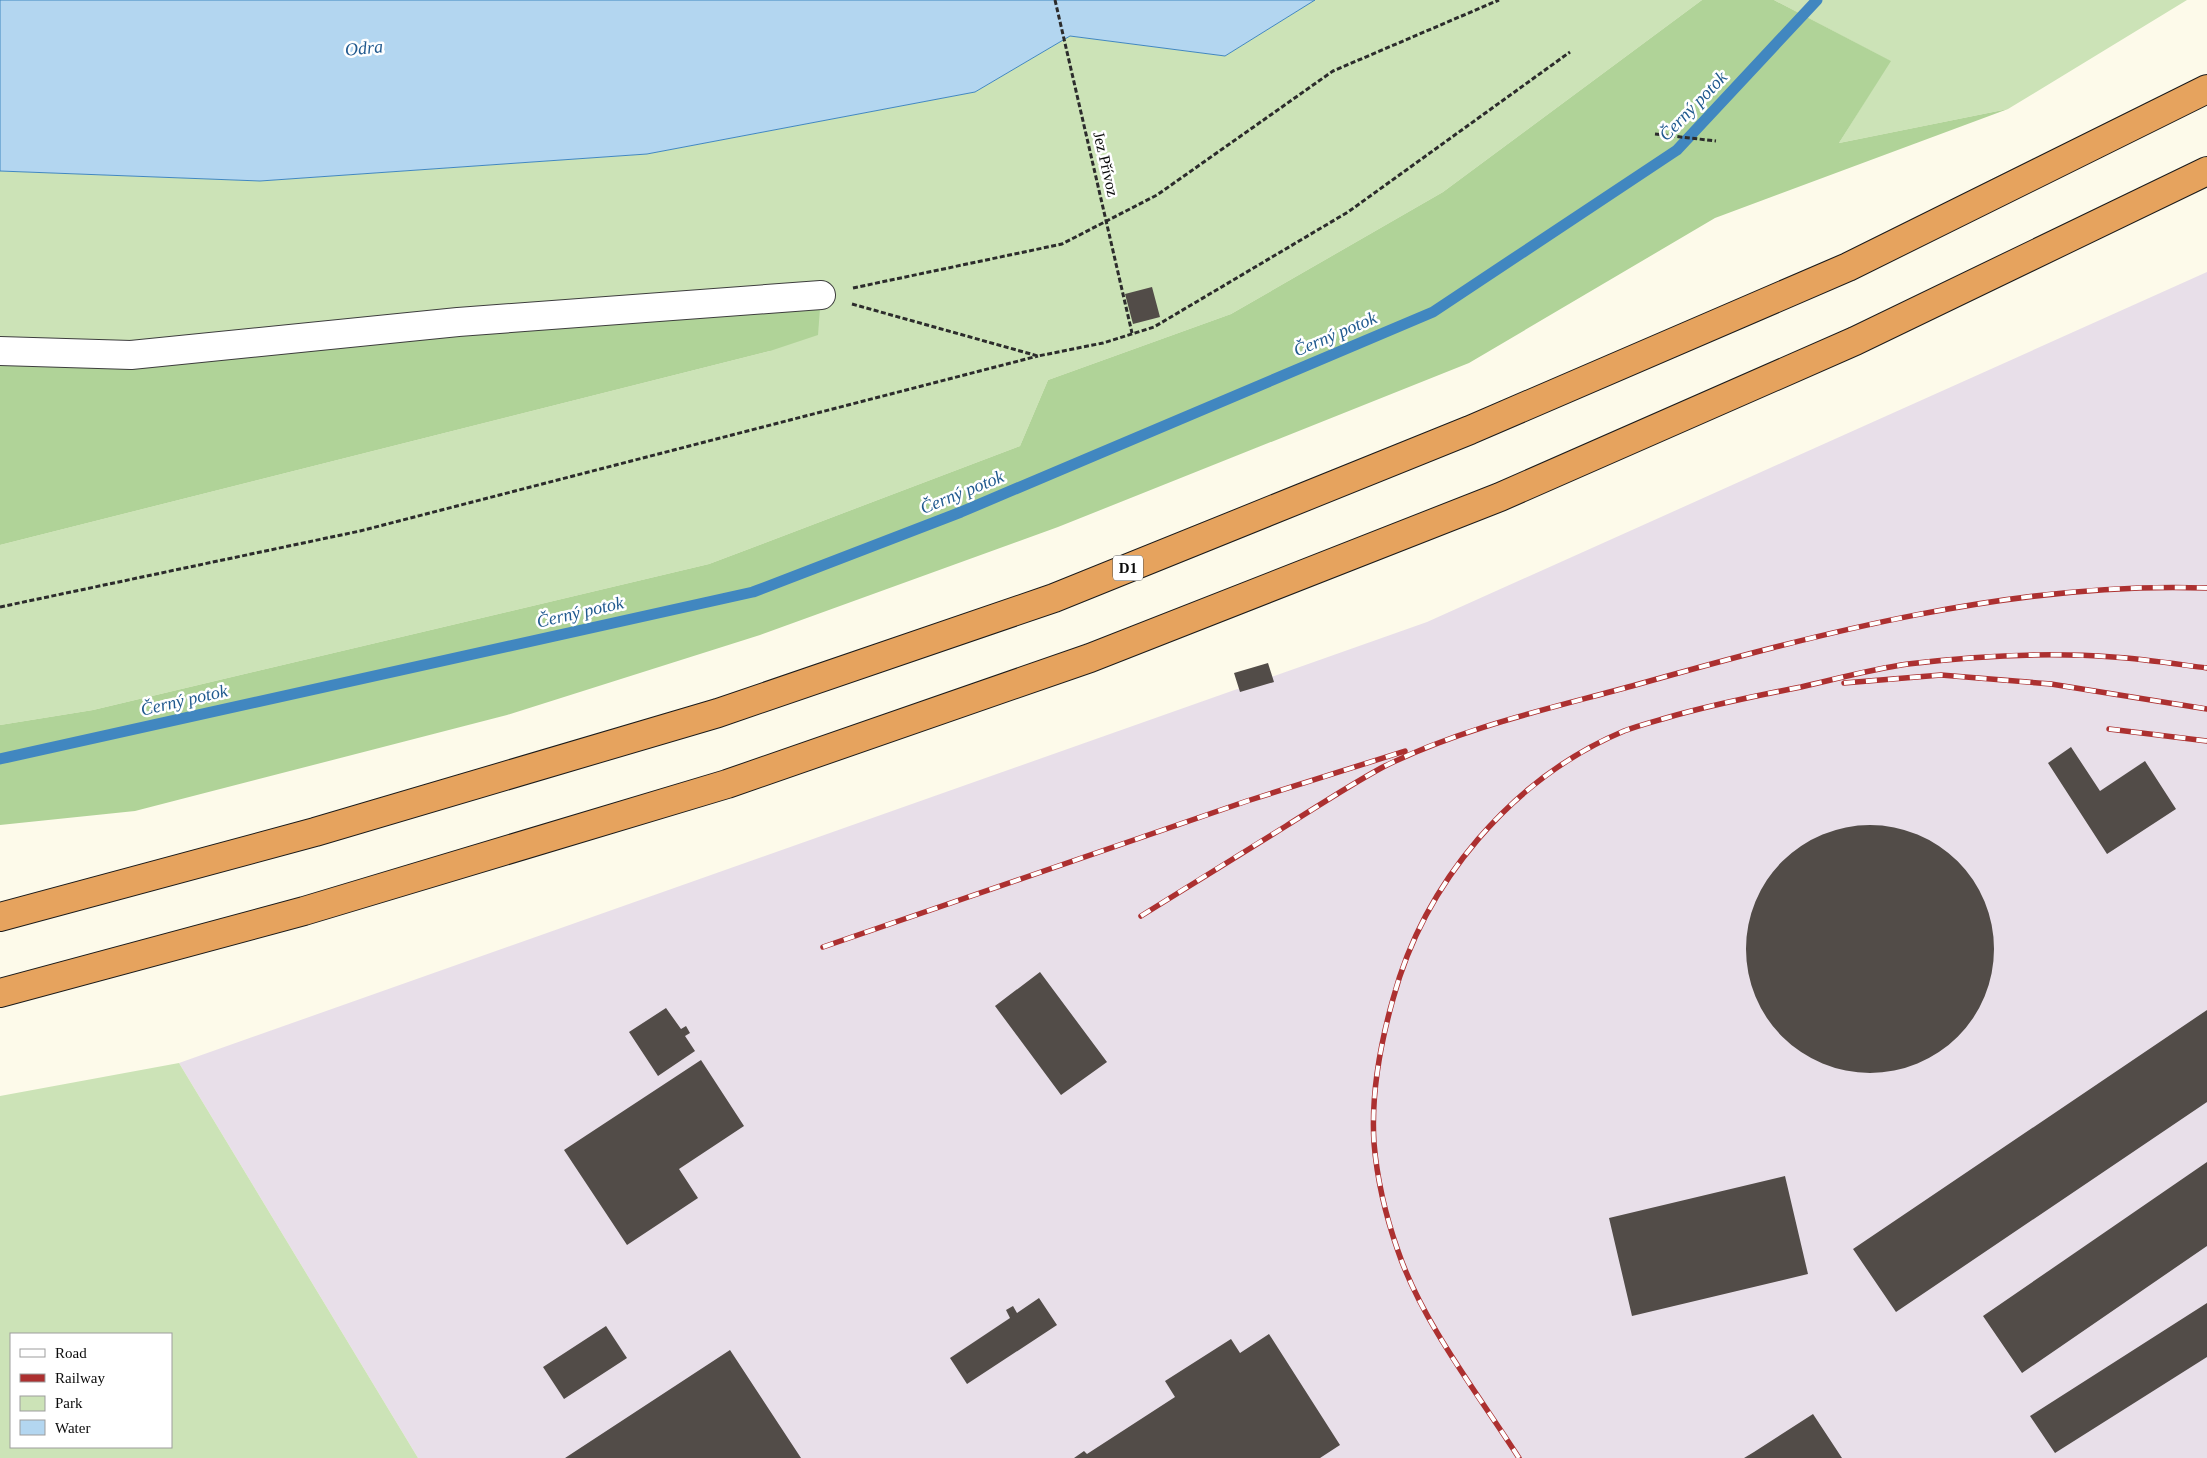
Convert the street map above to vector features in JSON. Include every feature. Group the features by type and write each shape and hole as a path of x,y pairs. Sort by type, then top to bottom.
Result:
{"highway":[{"name":"D1","path":"0,917 315,832 718,713 1054,598 1470,430 1848,267 2207,89"},
{"path":"0,993 304,911 727,784 1090,658 1500,497 1855,341 2207,171"}],"lane":[{"path":"0,351 131,355 458,322 821,295"}],"path":[{"name":"Jez Přívoz","path":"1055,0 1132,333"},
{"path":"821,295 1062,244 1157,195 1333,72 1499,0"},
{"path":"0,608 360,531 1038,356 1103,343 1154,327 1348,212 1570,52"},
{"path":"1654,134 1716,140"},
{"path":"821,295 1038,356"}],"shaded area":[{"path":"2207,272 2207,1458 418,1458 179,1063 1427,622"}],"green space":[{"path":"1315,0 1702,0 1443,192 1231,314 1048,380 1020,446 709,564 93,710 0,725 0,545 770,351 0,351 0,171 260,181 647,154 975,92 1070,36 1225,56"},
{"path":"1702,0 1774,0 1891,61 1839,143 2008,109 1715,218 1469,363 1058,527 760,635 507,715 135,811 0,825 0,725 93,710 709,564 1020,446 1048,380 1231,314 1443,192"},
{"path":"1774,0 2187,0 2008,109 1839,143 1890,61"},
{"path":"821,295 818,335 770,351 0,545 0,351"},
{"path":"179,1063 418,1458 0,1458 0,1096"}],"water":[{"name":"Odra","path":"0,0 1315,0 1225,56 1070,36 975,92 647,154 260,181 0,171"}],"building":[{"path":"1152,287 1160,317 1133,324 1125,294"},
{"path":"1268,663 1274,682 1240,692 1234,673"},
{"path":"2071,747 2100,791 2145,761 2176,809 2107,854 2048,763"},
{"path":"1858,825 1882,825 1906,830 1929,839 1958,861 1980,890 1985,901 1992,925 1994,949 1992,973 1985,997 1980,1008 1958,1037 1929,1059 1918,1064 1882,1073 1858,1073 1834,1068 1811,1059 1791,1045 1774,1028 1760,1008 1751,985 1746,961 1746,937 1751,913 1760,890 1774,870 1791,853 1811,839 1834,830"},
{"path":"1040,972 1107,1062 1061,1095 995,1006"},
{"path":"666,1008 681,1029 686,1026 690,1033 685,1036 695,1051 658,1076 629,1032"},
{"path":"2207,1010 2207,1102 1896,1312 1853,1249"},
{"path":"701,1060 744,1126 679,1169 698,1198 627,1245 564,1150"},
{"path":"2207,1162 2207,1246 2022,1373 1983,1316"},
{"path":"1785,1176 1808,1274 1632,1316 1609,1218"},
{"path":"1039,1298 1057,1325 967,1384 950,1358 1010,1318 1006,1310 1013,1306 1017,1313"},
{"path":"2207,1303 2207,1357 2055,1453 2030,1416"},
{"path":"606,1326 627,1358 564,1399 543,1367"},
{"path":"1269,1334 1340,1445 1320,1458 1074,1458 1084,1451 1087,1454 1175,1397 1165,1381 1231,1339 1240,1353"},
{"path":"730,1350 801,1458 565,1458"},
{"path":"1813,1414 1842,1458 1744,1458 1754,1452"}],"waterway":[{"name":"Černý potok","path":"0,759 753,592 961,512 1433,312 1677,150 1817,0"}],"railway":[{"path":"1141,916 1383,767 1443,741 1505,720 1773,648 1844,630 1916,615 1989,602 2061,593 2134,588 2207,588"},
{"path":"1519,1458 1452,1357 1408,1278 1386,1211 1377,1170 1374,1143 1375,1089 1380,1052 1393,999 1407,956 1426,915 1450,876 1478,839 1510,806 1545,776 1583,751 1629,729 1683,713 1750,697 1908,664 1959,659 2036,655 2087,656 2136,659 2207,668"},
{"path":"1844,683 1941,675 2051,684 2207,709"},
{"path":"2109,729 2207,741"},
{"path":"823,947 1247,801 1405,751"}]}
